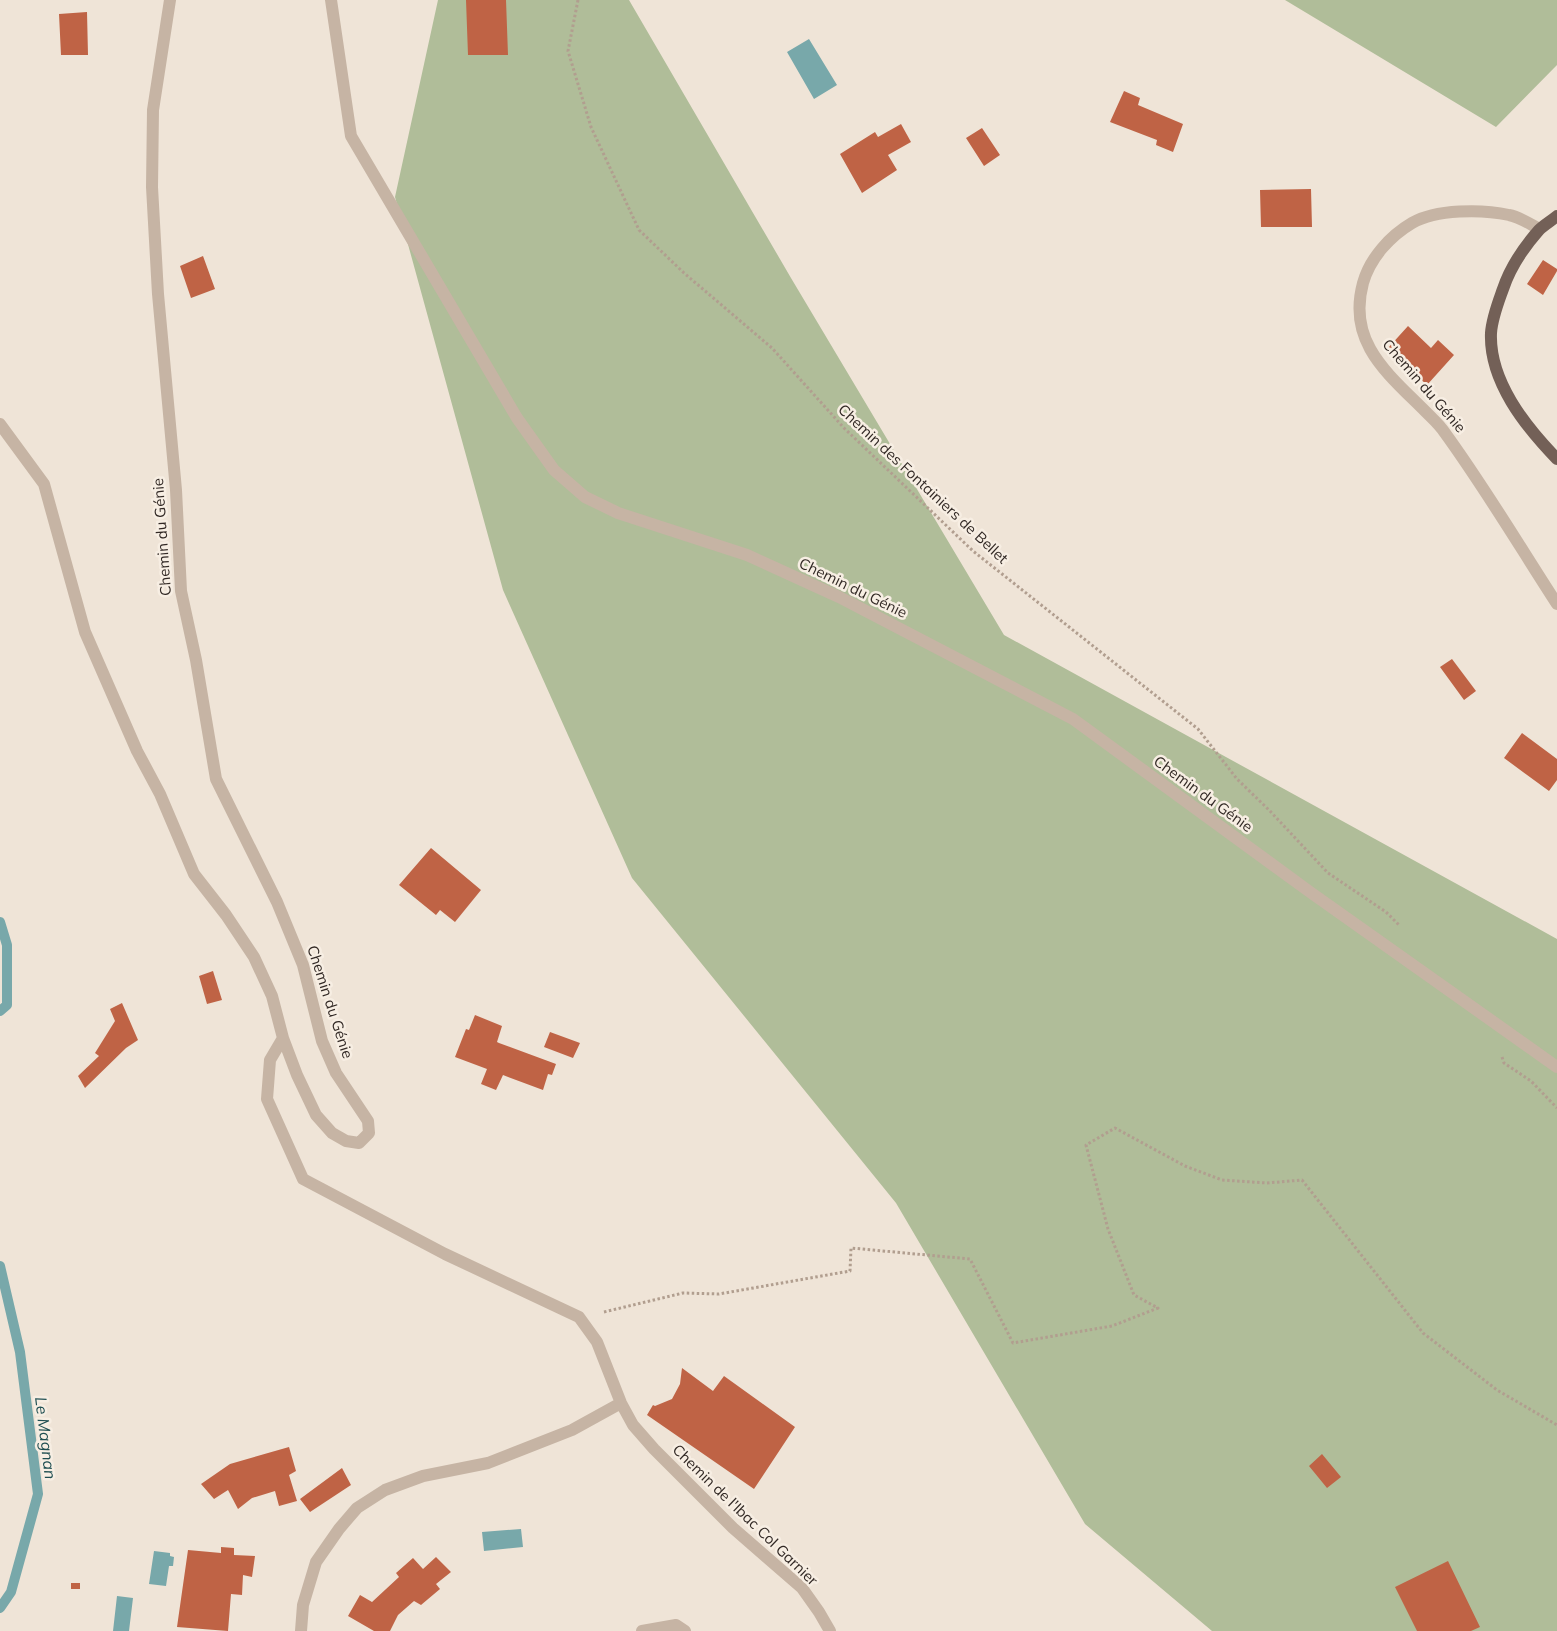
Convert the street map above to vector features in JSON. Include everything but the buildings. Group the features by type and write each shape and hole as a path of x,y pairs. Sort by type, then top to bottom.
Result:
{"main road":[{"path":"1557,216 1539,229 1514,264 1495,310 1492,332 1492,351 1504,388 1516,408 1543,444 1557,459"}],"street":[{"name":"Chemin du Génie","path":"0,424 44,484 85,632 137,751 160,794 194,874 226,915 254,957 272,996 283,1038 296,1075 316,1115 332,1133 346,1141 359,1143 369,1133 368,1122 336,1073 322,1041 303,964 277,902 216,779 196,660 181,591 176,490 158,294 152,187 153,110 170,0"},
{"name":"Chemin du Génie","path":"331,0 351,136 517,418 554,470 584,497 618,513 747,555 822,590 1073,719 1310,892 1557,1067"},
{"name":"Chemin du Génie","path":"1539,229 1521,219 1495,213 1456,212 1419,219 1401,230 1374,259 1365,275 1359,296 1358,313 1369,348 1381,367 1444,431 1557,604"},
{"path":"283,1038 270,1060 267,1099 303,1180 445,1254 579,1317"},
{"name":"Chemin de l'Ibac Col Garnier","path":"579,1317 597,1342 620,1403 632,1425 733,1528 802,1588 830,1631"},
{"path":"301,1631 303,1605 316,1562 339,1529 357,1508 385,1490 423,1476 488,1462 572,1430 620,1403"},
{"path":"642,1631 676,1625 685,1631"}],"path":[{"name":"Chemin des Fontainiers de Bellet","path":"578,0 568,51 591,127 639,230 684,273 772,348 844,428 974,552 1198,729 1237,779 1328,873 1386,912 1406,932"},
{"path":"579,1317 683,1293 719,1294 850,1271 851,1248 970,1259 1013,1343 1112,1326 1158,1308 1134,1295 1108,1229 1086,1145 1115,1128 1185,1166 1222,1180 1267,1183 1302,1180 1423,1333 1498,1390 1557,1425"}],"green space":[{"path":"438,0 629,0 791,278 1004,635 1557,939 1557,1631 1212,1631 1085,1524 896,1203 632,878 503,590 395,197"},
{"path":"1285,0 1557,0 1557,65 1496,127"}],"water":[{"path":"809,39 837,85 814,99 787,52"},
{"path":"521,1529 523,1547 484,1551 482,1532"},
{"path":"154,1551 170,1553 170,1556 174,1557 173,1566 169,1566 166,1586 149,1584"},
{"path":"117,1596 133,1598 129,1631 113,1631"}],"waterway":[{"name":"Le Magnan","path":"0,922 7,945 7,1005 0,1011"},
{"name":"Le Magnan","path":"0,1266 20,1352 38,1494 11,1592 0,1608"}]}
